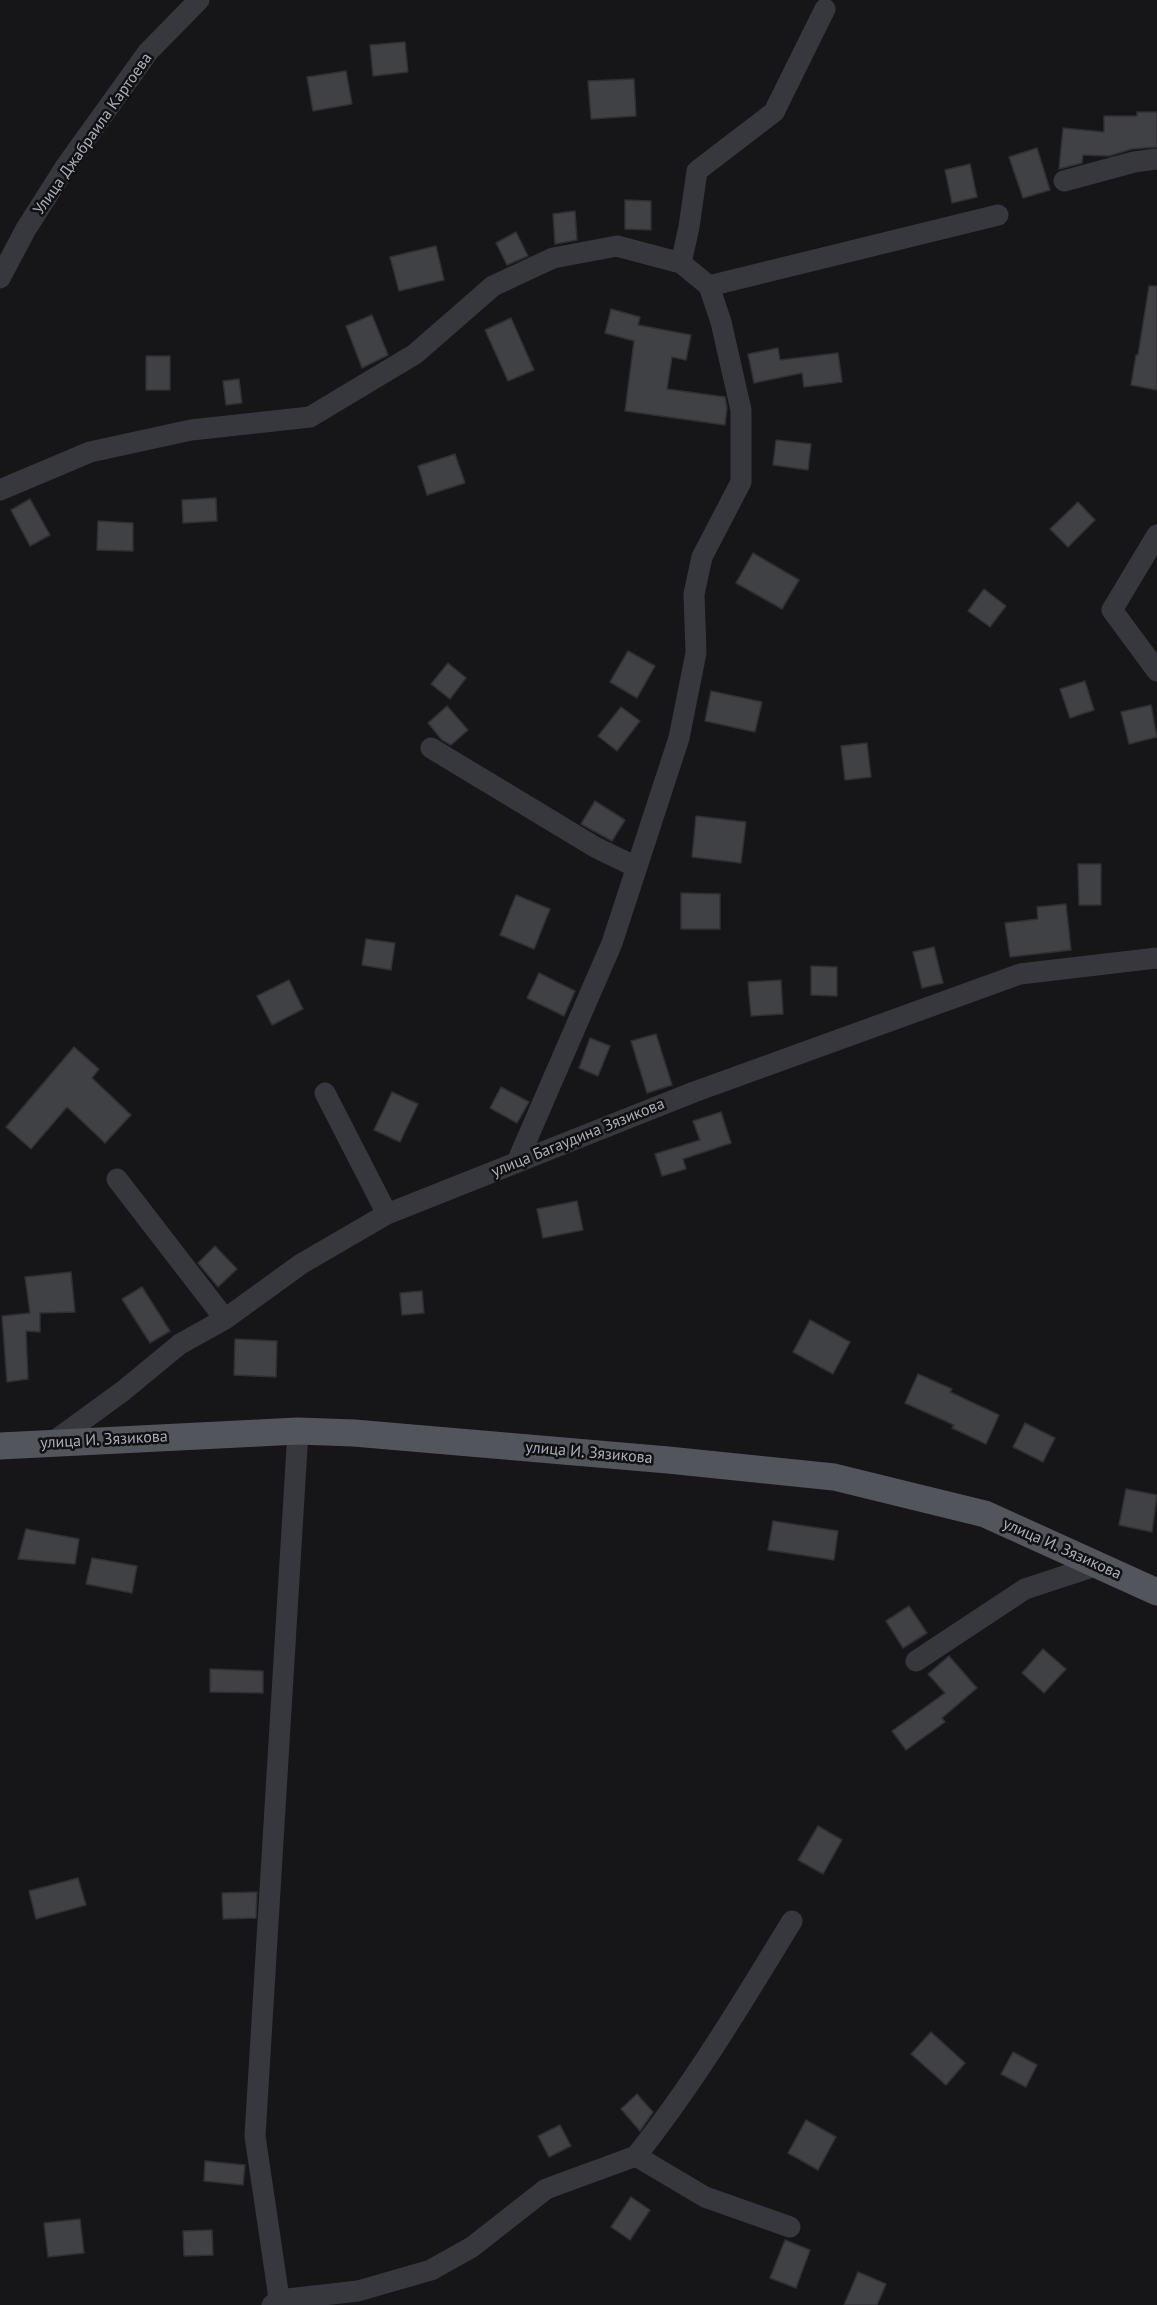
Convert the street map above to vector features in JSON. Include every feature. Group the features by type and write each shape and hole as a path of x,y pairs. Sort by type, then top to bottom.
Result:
{"main road":[{"name":"улица И. Зязикова","path":"0,1446 298,1431 354,1433 656,1458 834,1477 985,1514 1157,1592"}],"street":[{"name":"Улица Джабраила Картоева","path":"0,278 66,166 148,52 199,0"},
{"path":"681,263 697,171 774,112 825,9"},
{"path":"1064,181 1134,162 1157,159"},
{"path":"709,286 998,216"},
{"path":"0,490 90,452 191,430 310,417 415,354 493,286 553,258 617,246 681,263 709,286 721,322 741,410 741,482 702,557 694,594 696,653 681,727 612,943 517,1162"},
{"path":"1157,535 1112,610 1157,671"},
{"path":"431,748 595,847 636,867"},
{"name":"улица Багаудина Зязикова","path":"54,1442 123,1391 180,1344 225,1319 301,1264 387,1214 694,1092 1020,974 1157,958"},
{"path":"326,1093 387,1214"},
{"path":"117,1179 225,1319"},
{"path":"298,1431 255,2136 277,2303 358,2291 430,2270 471,2247 546,2189 636,2156 673,2110 792,1921"},
{"path":"916,1660 1025,1589 1098,1565"},
{"path":"636,2156 705,2197 790,2227"}],"building":[{"path":"405,42 408,72 373,76 370,45"},
{"path":"346,71 352,104 313,111 307,77"},
{"path":"634,79 636,116 591,119 588,81"},
{"path":"1137,112 1157,112 1157,147 1132,149 1109,156 1083,155 1082,163 1059,169 1063,128 1104,132 1104,116 1137,116"},
{"path":"1037,148 1050,190 1023,198 1009,157"},
{"path":"970,164 977,197 952,203 945,170"},
{"path":"625,200 651,201 651,230 625,229"},
{"path":"575,211 577,240 555,244 553,214"},
{"path":"516,232 528,256 507,265 496,243"},
{"path":"436,246 444,280 399,291 390,257"},
{"path":"1149,286 1157,286 1157,390 1131,385"},
{"path":"611,309 640,317 638,325 691,335 686,360 672,357 667,389 725,397 727,408 725,425 625,411 634,341 605,333"},
{"path":"372,315 388,355 362,368 346,326"},
{"path":"511,318 534,370 508,381 485,330"},
{"path":"778,348 780,360 838,353 842,382 804,387 802,373 754,383 748,354"},
{"path":"146,356 170,356 170,390 146,390"},
{"path":"239,379 242,403 226,405 223,381"},
{"path":"776,440 811,444 808,470 773,465"},
{"path":"455,454 465,483 427,495 418,466"},
{"path":"216,498 217,521 183,523 182,500"},
{"path":"30,499 50,535 30,546 11,510"},
{"path":"1078,502 1095,520 1068,547 1050,529"},
{"path":"98,521 133,523 133,551 97,550"},
{"path":"753,553 799,580 782,609 736,583"},
{"path":"984,589 1006,606 990,627 968,611"},
{"path":"628,651 655,666 637,698 610,682"},
{"path":"448,663 466,678 450,699 431,684"},
{"path":"1085,681 1094,710 1070,718 1060,689"},
{"path":"711,691 762,702 755,732 705,721"},
{"path":"1151,705 1157,737 1129,744 1121,712"},
{"path":"447,706 468,730 451,745 442,740 428,723"},
{"path":"621,707 640,721 617,751 598,736"},
{"path":"867,743 871,777 845,780 841,746"},
{"path":"595,801 625,820 612,841 581,824"},
{"path":"696,816 746,822 741,863 692,857"},
{"path":"1078,864 1101,864 1101,905 1079,905"},
{"path":"681,893 720,894 720,929 681,929"},
{"path":"516,895 550,909 534,949 500,935"},
{"path":"1066,904 1071,950 1010,957 1005,923 1038,919 1037,907"},
{"path":"366,939 395,943 391,970 362,965"},
{"path":"934,947 943,983 922,988 913,952"},
{"path":"811,966 837,967 837,996 811,995"},
{"path":"539,973 575,991 564,1016 527,998"},
{"path":"289,980 303,1009 272,1025 257,996"},
{"path":"781,980 783,1014 751,1016 748,982"},
{"path":"656,1034 672,1085 647,1093 631,1041"},
{"path":"590,1038 610,1046 598,1076 579,1068"},
{"path":"74,1047 99,1069 92,1078 131,1115 105,1143 67,1107 31,1149 6,1127"},
{"path":"501,1087 529,1102 517,1123 490,1108"},
{"path":"392,1092 418,1104 400,1142 374,1130"},
{"path":"721,1112 731,1143 683,1159 686,1169 662,1176 655,1154 700,1140 693,1121"},
{"path":"577,1201 583,1230 543,1238 537,1209"},
{"path":"215,1246 237,1269 218,1287 198,1263"},
{"path":"71,1272 75,1312 40,1313 40,1332 26,1331 28,1379 7,1382 2,1316 30,1313 25,1277"},
{"path":"142,1287 170,1331 150,1343 122,1299"},
{"path":"422,1291 424,1313 402,1315 400,1293"},
{"path":"810,1320 850,1342 833,1374 793,1352"},
{"path":"235,1339 277,1341 276,1377 234,1375"},
{"path":"918,1374 952,1389 950,1392 999,1415 986,1444 952,1428 954,1425 905,1403"},
{"path":"1025,1423 1055,1438 1043,1462 1013,1447"},
{"path":"1126,1489 1157,1495 1152,1532 1119,1525"},
{"path":"773,1521 838,1531 834,1560 768,1550"},
{"path":"26,1529 79,1539 75,1564 18,1559"},
{"path":"92,1558 137,1566 132,1593 86,1584"},
{"path":"909,1606 927,1633 903,1648 886,1621"},
{"path":"1043,1649 1066,1669 1044,1693 1022,1673"},
{"path":"949,1656 977,1688 942,1718 945,1722 906,1750 892,1731 945,1693 928,1674"},
{"path":"210,1669 263,1671 263,1693 210,1692"},
{"path":"818,1826 842,1840 823,1874 798,1860"},
{"path":"78,1878 86,1905 36,1919 29,1891"},
{"path":"257,1892 256,1918 223,1919 222,1893"},
{"path":"931,2032 965,2063 946,2085 911,2054"},
{"path":"1013,2052 1037,2065 1026,2087 1001,2074"},
{"path":"637,2094 653,2112 640,2131 621,2109"},
{"path":"806,2120 836,2137 818,2170 788,2153"},
{"path":"560,2125 571,2146 549,2157 538,2136"},
{"path":"205,2161 245,2165 243,2185 204,2181"},
{"path":"631,2197 650,2210 630,2240 611,2227"},
{"path":"80,2219 84,2253 48,2257 44,2223"},
{"path":"212,2230 213,2255 184,2256 183,2231"},
{"path":"785,2240 810,2250 796,2288 770,2278"},
{"path":"858,2272 886,2284 877,2305 844,2305"}]}
